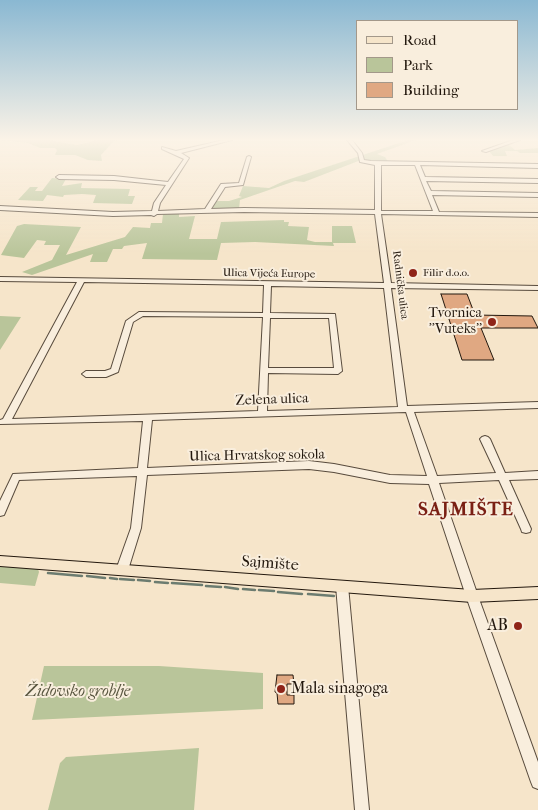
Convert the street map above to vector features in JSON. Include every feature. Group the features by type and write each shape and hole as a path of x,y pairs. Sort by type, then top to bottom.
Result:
{"main road":[{"name":"Sajmište","path":"0,561 472,596 538,593"}],"street":[{"path":"103,178 169,184"},
{"path":"154,214 157,203 173,178"},
{"path":"206,212 223,185 242,183 243,178"},
{"name":"Radnička ulica","path":"378,178 378,212 387,286 406,409 433,480 538,782"},
{"path":"437,213 423,179 538,181"},
{"path":"430,193 538,195"},
{"path":"0,208 154,214 244,210 538,215"},
{"name":"Ulica Vijeća Europe","path":"0,279 538,288"},
{"path":"3,422 82,281"},
{"path":"262,414 268,284"},
{"path":"86,374 106,374 115,370 130,321 142,314 332,316 338,371 263,370"},
{"name":"Zelena ulica","path":"3,422 538,405"},
{"path":"122,570 136,528 140,473 148,418"},
{"path":"485,439 526,529"},
{"name":"Ulica Hrvatskog sokola","path":"0,512 16,477 309,465 390,479 433,480 538,475"},
{"path":"342,586 362,810"}],"green space":[{"path":"52,178 66,179 62,186 82,183 81,188 130,189 128,196 135,196 132,204 93,203 96,195 82,194 64,195 63,197 47,195 43,201 18,200 30,187 38,187 35,191 42,191"},
{"path":"294,178 315,178 304,182 295,181 240,200 239,209 210,210 216,201 229,201 242,197 239,196 243,186 269,188"},
{"path":"163,214 179,214 179,217 195,216 189,239 217,239 221,222 284,220 284,222 289,222 288,226 309,227 307,240 315,242 332,242 332,226 352,226 356,243 333,243 334,246 255,242 221,243 217,260 142,259 147,243 124,246 122,249 113,249 107,262 90,262 93,254 32,275 22,272 52,260 60,245 44,245 46,241 37,240 24,258 1,255 17,226 24,224 81,227 66,255 125,237 133,227 150,228 151,223 162,223"},
{"path":"0,316 21,317 0,350"},
{"path":"0,565 38,569 39,572 35,586 0,583"},
{"name":"Židovsko groblje","path":"44,666 159,666 263,673 263,709 32,720"},
{"path":"199,748 194,810 48,810 60,763 66,757"}],"building":[{"name":"Tvornica ''Vuteks''","path":"441,294 467,294 475,315 532,316 538,328 481,328 494,360 462,360"},
{"name":"Mala sinagoga","path":"277,675 293,675 294,684 287,684 287,695 294,695 294,704 278,704 277,693 275,692"}],"waterway":[{"path":"48,573 82,576"},
{"path":"87,576 105,578"},
{"path":"110,578 117,579"},
{"path":"120,579 134,580"},
{"path":"138,580 150,581"},
{"path":"155,582 168,583"},
{"path":"172,583 202,585"},
{"path":"206,586 221,587"},
{"path":"225,587 238,589"},
{"path":"243,589 255,590"},
{"path":"259,590 274,591"},
{"path":"278,592 302,594"},
{"path":"308,594 334,596"}],"place":[{"name":"Filir d.o.o.","path":"413,273"},
{"name":"Tvornica ''Vuteks''","path":"492,322"},
{"name":"AB","path":"518,626"},
{"name":"Mala sinagoga","path":"281,689"}],"district":[{"name":"SAJMIŠTE","path":"466,510"}]}
